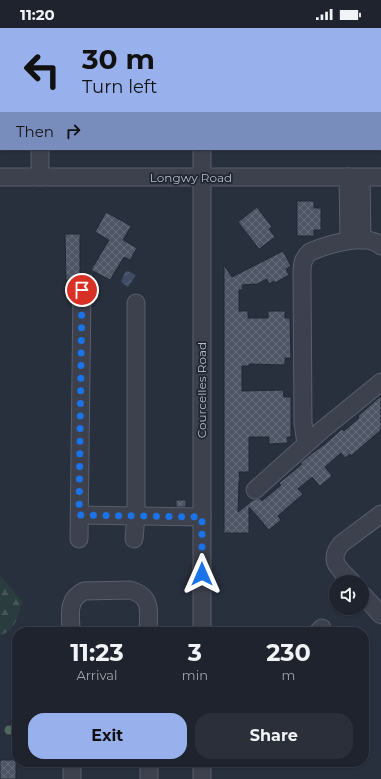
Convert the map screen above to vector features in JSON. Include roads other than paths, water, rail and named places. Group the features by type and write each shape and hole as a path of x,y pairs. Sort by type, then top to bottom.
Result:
{"street":[{"path":"40,150 40,177"},
{"name":"Courcelles Road","path":"202,150 202,627"},
{"name":"Longwy Road","path":"0,177 381,177"},
{"path":"355,177 355,240"},
{"path":"306,444 303,423 302,266 305,257 310,252 355,240 375,242 381,246"},
{"path":"79,538 82,290"},
{"path":"134,539 136,516 136,303"},
{"path":"255,490 306,444 381,382"},
{"path":"346,575 335,562 334,557 336,550 341,544 381,514"},
{"path":"79,515 202,517"},
{"path":"71,627 71,605 76,596 84,591 130,590 137,592 146,600 148,606 148,627"},
{"path":"369,602 381,615"},
{"path":"72,767 72,779"},
{"path":"149,767 149,779"},
{"path":"202,767 202,779"}],"water":[{"path":"128,271 136,275 128,287 121,282 125,272"}]}
